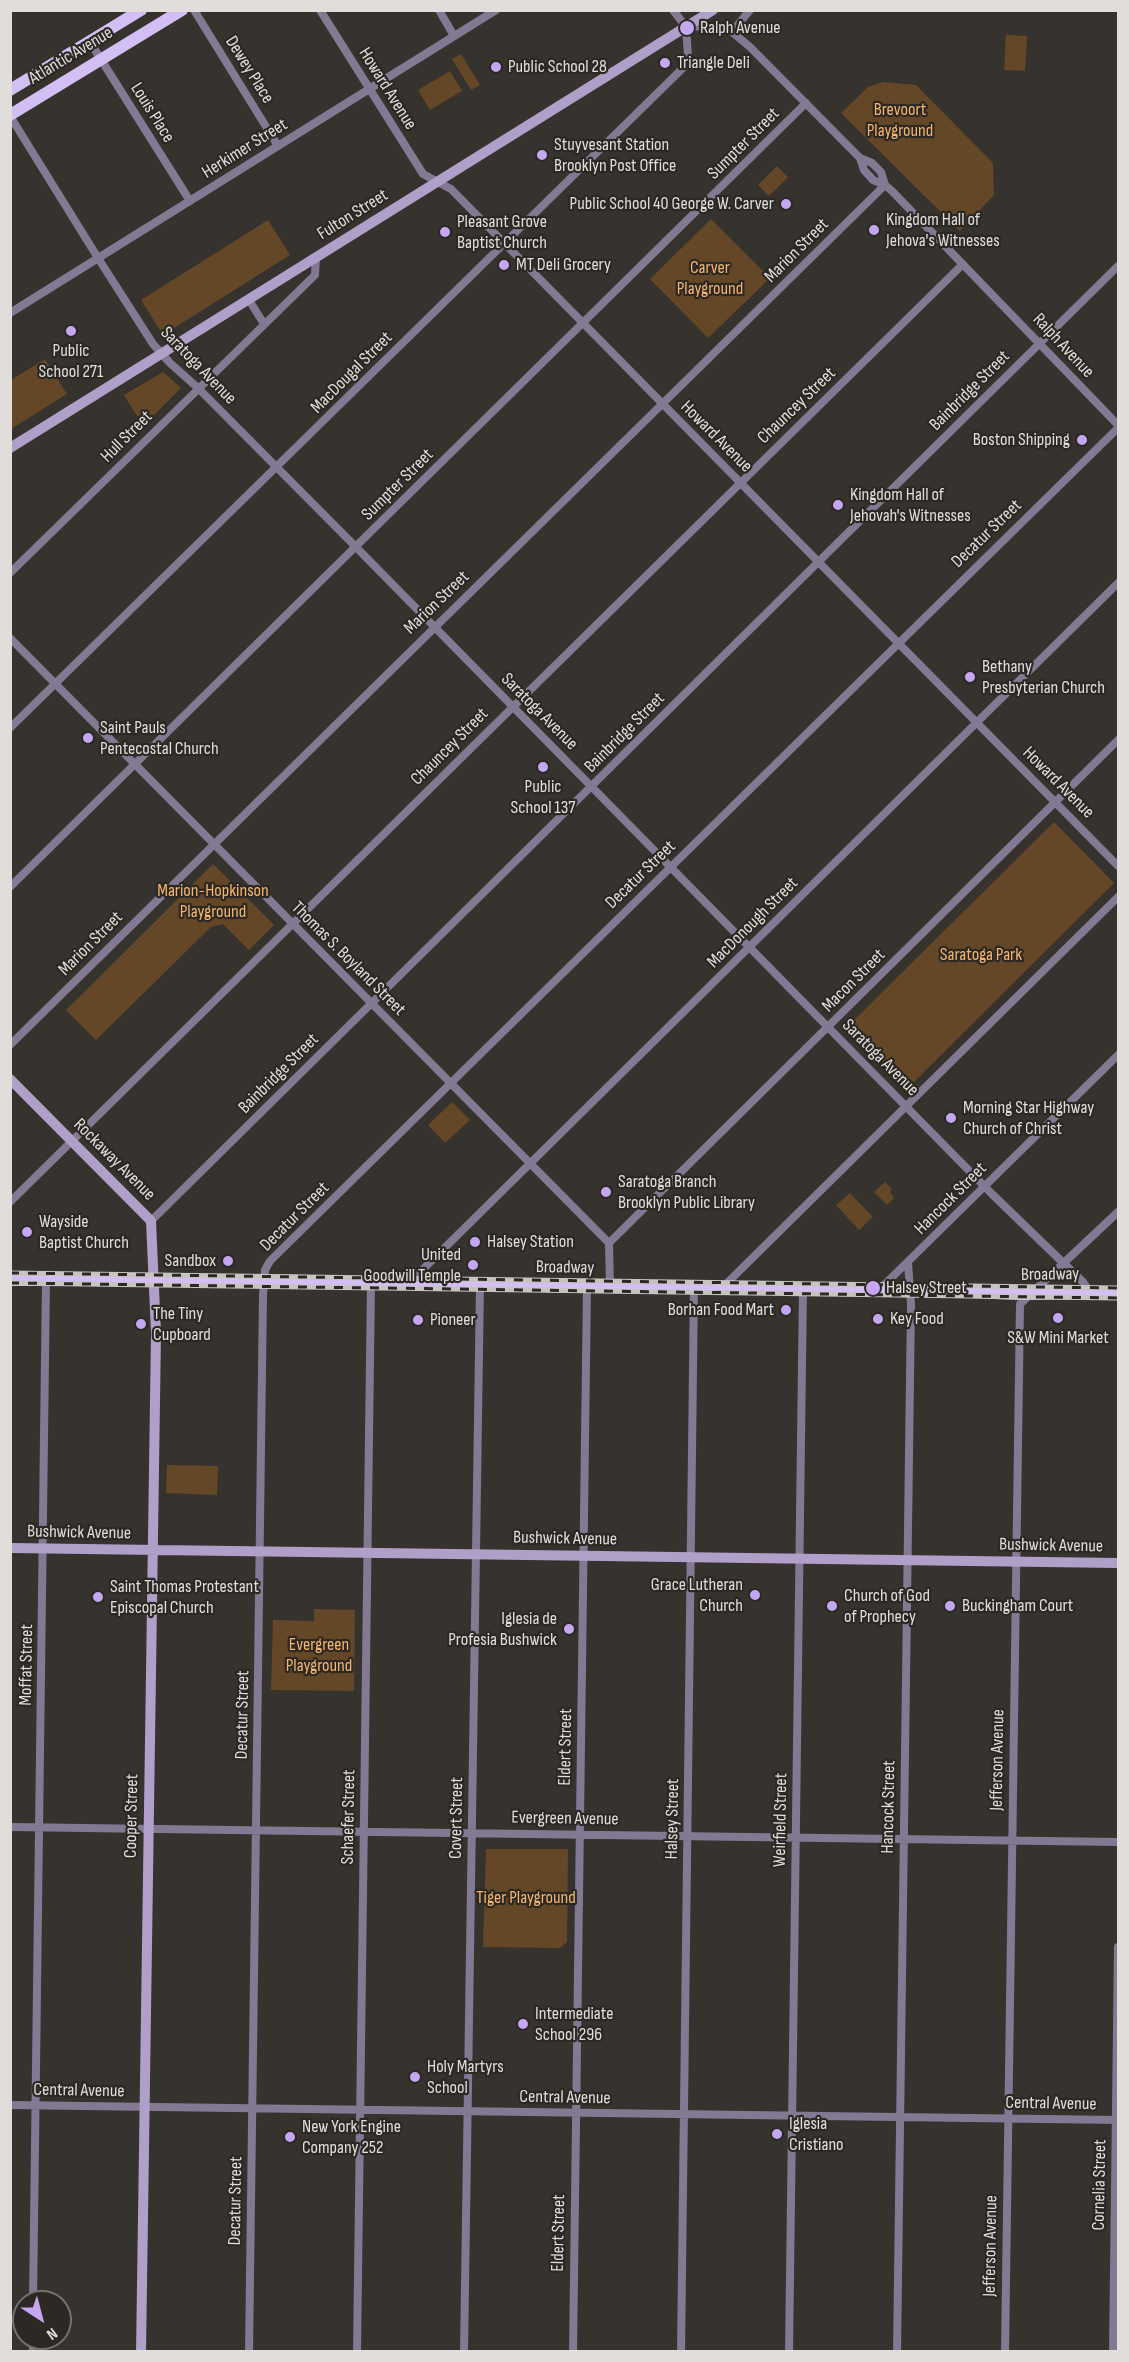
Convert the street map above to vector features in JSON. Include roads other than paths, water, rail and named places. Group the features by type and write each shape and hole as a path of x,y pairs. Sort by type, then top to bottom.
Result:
{"main road":[{"name":"Atlantic Avenue","path":"10,90 141,10"},
{"name":"Atlantic Avenue","path":"10,116 182,10"},
{"name":"Fulton Street","path":"10,448 712,10"},
{"name":"Rockaway Avenue","path":"10,1078 151,1221 154,1281"},
{"name":"Broadway","path":"10,1280 263,1280 587,1287 1119,1293"},
{"name":"Cooper Street","path":"141,2352 151,1550 156,1333 154,1281"},
{"name":"Bushwick Avenue","path":"10,1548 1119,1563"}],"street":[{"name":"Dewey Place","path":"194,10 278,146"},
{"name":"Howard Avenue","path":"320,10 423,174 451,189 1119,866"},
{"path":"439,10 454,36"},
{"name":"Herkimer Street","path":"10,313 496,10"},
{"path":"673,10 686,27"},
{"path":"732,32 750,10"},
{"name":"Ralph Avenue","path":"686,27 710,26 732,32 750,47 860,158 872,163 881,172 885,184 1119,426"},
{"name":"MacDougal Street","path":"10,729 685,66 688,56 686,27"},
{"name":"Louis Place","path":"90,42 190,201"},
{"name":"Sumpter Street","path":"10,887 806,103"},
{"name":"Saratoga Avenue","path":"10,116 98,258 162,354 356,547 985,1186 1065,1264 1090,1293"},
{"name":"Marion Street","path":"10,1045 885,184"},
{"name":"Hull Street","path":"10,573 315,275 316,258"},
{"name":"Chauncey Street","path":"10,1203 963,264"},
{"name":"Bainbridge Street","path":"151,1221 1119,266"},
{"path":"249,300 264,324"},
{"name":"Decatur Street","path":"249,2352 263,1280 270,1261 1119,426"},
{"name":"MacDonough Street","path":"409,1283 1119,583"},
{"name":"Thomas S. Boyland Street","path":"10,638 529,1165 609,1243"},
{"name":"Macon Street","path":"609,1243 1119,740"},
{"path":"722,1288 1119,897"},
{"name":"Hancock Street","path":"879,1290 1119,1055"},
{"name":"Jefferson Avenue","path":"1005,2352 1020,1304 1119,1212"},
{"path":"609,1243 610,1287"},
{"name":"Hancock Street","path":"897,2352 908,1561 908,1263"},
{"name":"Moffat Street","path":"33,2290 46,1281"},
{"name":"Schaefer Street","path":"357,2352 371,1283"},
{"name":"Covert Street","path":"464,2352 480,1285"},
{"name":"Eldert Street","path":"573,2352 587,1287"},
{"name":"Halsey Street","path":"681,2352 694,1287"},
{"name":"Weirfield Street","path":"789,2352 803,1288"},
{"name":"Evergreen Avenue","path":"10,1827 1119,1842"},
{"name":"Cornelia Street","path":"1113,2352 1119,1947"},
{"name":"Central Avenue","path":"10,2105 1117,2120"}],"railway":[{"path":"10,1273 1118,1288"},
{"path":"10,1283 1118,1298"}],"place":[{"name":"Ralph Avenue","path":"687,28"},
{"name":"Triangle Deli","path":"665,63"},
{"name":"Public School 28","path":"496,67"},
{"name":"Stuyvesant Station Brooklyn Post Office","path":"542,155"},
{"name":"Public School 40 George W. Carver","path":"786,204"},
{"name":"Kingdom Hall of Jehova's Witnesses","path":"874,230"},
{"name":"Pleasant Grove Baptist Church","path":"445,232"},
{"name":"MT Deli Grocery","path":"504,265"},
{"name":"Public School 271","path":"71,331"},
{"name":"Boston Shipping","path":"1082,440"},
{"name":"Kingdom Hall of Jehovah's Witnesses","path":"838,505"},
{"name":"Bethany Presbyterian Church","path":"970,677"},
{"name":"Saint Pauls Pentecostal Church","path":"88,738"},
{"name":"Public School 137","path":"543,767"},
{"name":"Morning Star Highway Church of Christ","path":"951,1118"},
{"name":"Saratoga Branch Brooklyn Public Library","path":"606,1192"},
{"name":"Wayside Baptist Church","path":"27,1232"},
{"name":"Halsey Station","path":"475,1242"},
{"name":"Sandbox","path":"228,1261"},
{"name":"United Goodwill Temple","path":"473,1265"},
{"name":"Halsey Street","path":"873,1288"},
{"name":"Borhan Food Mart","path":"786,1310"},
{"name":"S&W Mini Market","path":"1058,1318"},
{"name":"Key Food","path":"878,1319"},
{"name":"Pioneer","path":"418,1320"},
{"name":"The Tiny Cupboard","path":"141,1324"},
{"name":"Grace Lutheran Church","path":"755,1595"},
{"name":"Saint Thomas Protestant Episcopal Church","path":"98,1597"},
{"name":"Church of God of Prophecy","path":"832,1606"},
{"name":"Buckingham Court","path":"950,1606"},
{"name":"Iglesia de Profesia Bushwick","path":"569,1629"},
{"name":"Intermediate School 296","path":"523,2024"},
{"name":"Holy Martyrs School","path":"415,2077"},
{"name":"Iglesia Cristiano","path":"777,2134"},
{"name":"New York Engine Company 252","path":"290,2137"}],"park label":[{"name":"Brevoort Playground","path":"900,120"},
{"name":"Carver Playground","path":"710,278"},
{"name":"Marion-Hopkinson Playground","path":"213,901"},
{"name":"Saratoga Park","path":"981,955"},
{"name":"Evergreen Playground","path":"319,1655"},
{"name":"Tiger Playground","path":"526,1898"}]}
